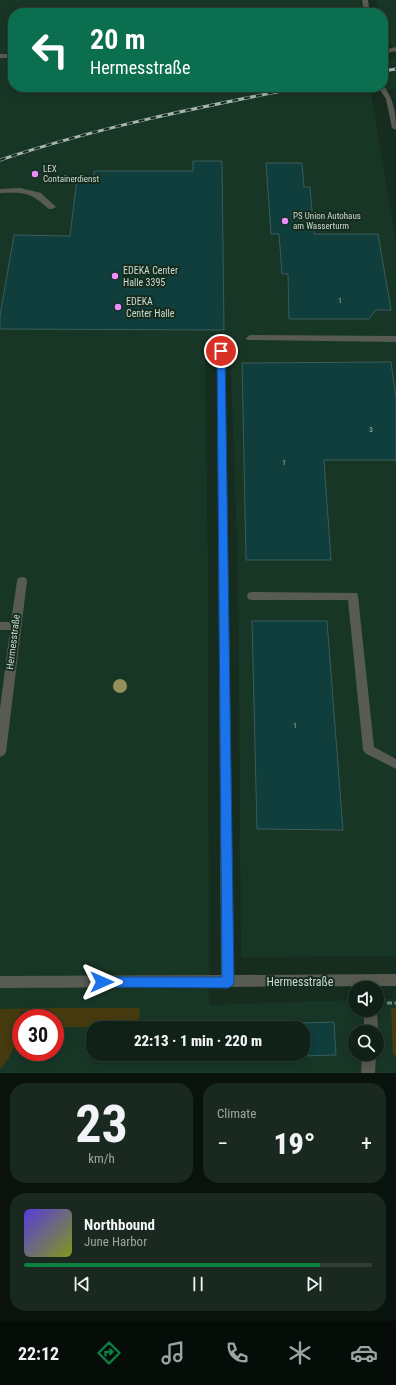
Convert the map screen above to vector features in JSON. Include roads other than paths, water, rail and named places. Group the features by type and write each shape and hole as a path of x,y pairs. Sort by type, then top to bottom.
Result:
{"street":[{"path":"384,92 389,99 396,128"},
{"path":"0,191 20,190 38,195 52,207"},
{"path":"250,338 396,339"},
{"path":"221,351 228,982"},
{"name":"Hermesstraße","path":"0,752 15,626 22,581"},
{"path":"252,596 353,596 369,750 396,764"},
{"path":"0,626 15,626"},
{"name":"Hermesstraße","path":"384,982 396,980"},
{"name":"Hermesstraße","path":"0,982 348,984"},
{"path":"368,1073 369,1061"}],"railway":[{"path":"388,70 396,69"},
{"path":"0,160 75,137 188,110 277,92"}],"place":[{"name":"LEX Containerdienst","path":"35,174"},
{"name":"PS Union Autohaus am Wasserturm","path":"285,221"},
{"name":"EDEKA Center Halle 3395","path":"115,276"},
{"name":"EDEKA Center Halle","path":"118,307"}]}
